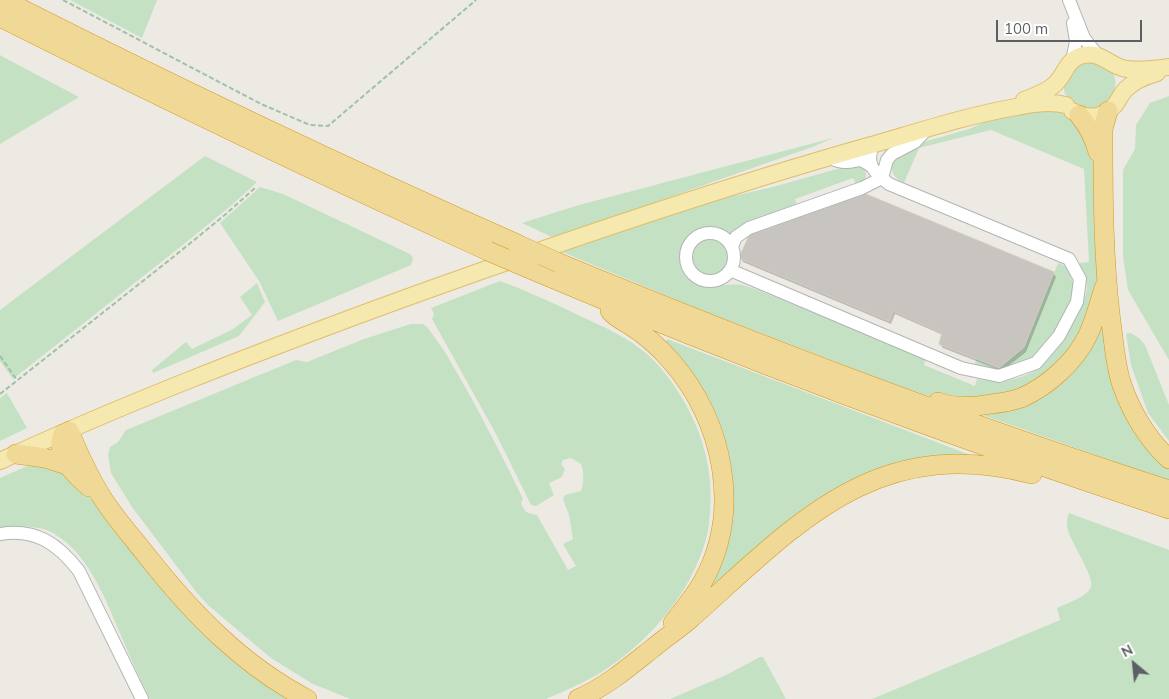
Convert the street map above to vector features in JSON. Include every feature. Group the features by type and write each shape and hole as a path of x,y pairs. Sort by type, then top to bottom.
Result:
{"highway":[{"path":"4,0 200,97 386,185 559,263 736,335 891,394 995,432 1169,490"},
{"path":"0,17 177,106 332,180 488,251 596,297 876,407 1169,509"},
{"path":"1073,110 1088,124 1103,173"},
{"path":"1108,111 1103,129 1106,279 1116,361 1121,382 1130,405 1156,445 1169,459"},
{"path":"891,394 916,394 944,405 971,406 997,404 1021,398 1054,377 1078,352 1096,313 1106,279"},
{"path":"596,297 616,317 647,338 670,360 688,382 714,434 723,467 724,496 722,519 712,560 697,590 652,649"},
{"path":"67,465 61,447 61,440 66,433 104,500 164,578 204,623 254,666 285,688 307,699"},
{"path":"8,458 45,458 67,465 104,500"},
{"path":"578,699 610,682 652,649 688,620 734,577 797,524 828,503 860,485 896,473 934,465 984,465 1042,476 1070,476"}],"main road":[{"path":"994,111 1049,89 1055,84 1072,60 1080,56 1098,56 1124,69 1169,68"},
{"path":"8,458 248,357 474,273 710,193 928,128 994,111 1054,102 1089,117 1099,116 1116,104 1120,95 1122,84 1114,65"},
{"path":"1120,95 1146,76 1169,68"},
{"path":"1061,75 1059,86 1061,96 1073,110"}],"street":[{"path":"1070,2 1084,38 1098,56"},
{"path":"1070,2 1076,41 1072,60"},
{"path":"732,247 736,237 750,228 862,188 882,178 887,160 892,154 914,142 928,128"},
{"path":"871,166 870,156 873,144"},
{"path":"730,270 961,368 999,376 1036,363 1059,336 1078,302 1080,279 1069,259 889,184 864,161 857,159 844,162 828,157"},
{"path":"712,233 720,235 732,247 734,262 730,270 718,280 703,281 690,272 686,265 687,249 690,242 696,237 712,233"},
{"path":"0,534 28,533 49,541 66,555 79,571 142,699"}],"path":[{"path":"63,0 261,104 310,125 328,126 476,0"},
{"path":"0,394 214,224 256,188"},
{"path":"0,356 18,381"}],"green space":[{"path":"70,0 157,0 142,38"},
{"path":"0,55 7,59 79,97 0,144"},
{"path":"1092,60 1113,73 1115,87 1106,107 1082,111 1069,100 1064,90 1064,85 1074,65"},
{"path":"1169,96 1169,360 1128,290 1123,256 1123,170 1135,149 1136,125 1150,103"},
{"path":"1053,108 1081,124 1092,154 1099,228 1097,287 1082,337 1029,390 948,402 904,388 696,308 560,251 711,201 856,165 865,170 866,175 865,179 857,186 853,178 795,199 798,207 731,239 715,231 699,231 692,234 686,239 682,247 681,257 685,273 694,282 704,286 739,285 764,292 926,358 924,365 975,386 977,379 1000,381 1023,376 1037,369 1052,355 1075,321 1085,298 1087,282 1079,263 1089,262 1084,169 991,130 919,148 904,183 895,176 892,171 892,164 893,160 917,144 969,129 1013,113"},
{"path":"833,138 554,238 522,223 579,205"},
{"path":"205,156 257,182 184,244 13,379 0,361 0,310"},
{"path":"260,187 283,194 410,254 413,258 411,265 278,321 259,281 220,223"},
{"path":"709,237 723,243 729,257 723,271 709,277 695,271 689,257 695,243"},
{"path":"1058,263 1067,267 1072,280 1074,295 1065,319 1053,336 1034,357 1015,367 989,369 976,367 975,362 977,359 999,368 1024,348"},
{"path":"500,281 550,302 622,337 651,357 671,382 692,416 700,434 709,473 711,492 708,530 694,571 685,588 662,620 634,648 593,677 546,699 350,699 311,683 271,658 209,606 197,593 132,507 111,473 108,455 110,447 118,442 126,430 296,360 307,362 364,339 411,324 423,324 445,352 472,399 523,499 521,503 523,508 528,513 537,515 568,570 576,566 563,544 573,539 569,515 563,499 565,495 581,491 583,471 581,464 571,458 563,460 561,464 565,469 562,477 549,483 554,495 536,506 531,505 496,434 432,319 434,314 431,308"},
{"path":"257,283 265,302 239,336 153,373 152,370 186,342 192,349 233,329 252,315 240,297"},
{"path":"1100,314 1108,337 1163,462 1169,468 1169,481 980,414 1022,405"},
{"path":"1131,333 1145,345 1169,405 1169,441 1148,413 1131,365 1126,334"},
{"path":"667,339 978,458 896,469 702,601 731,485 664,347"},
{"path":"7,393 27,428 0,441 0,398"},
{"path":"37,465 60,470 80,488 291,699 150,699 96,580 78,554 66,542 47,530 27,527 0,528 0,478 25,467"},
{"path":"1069,513 1169,550 1169,699 872,699 1060,620 1057,608 1084,595 1090,589 1091,584 1090,577 1068,531"},
{"path":"763,657 786,699 670,699 726,675"}],"building":[{"path":"861,192 1054,272 1024,347 999,368 939,344 942,333 893,311 889,321 739,258 752,229"}]}
